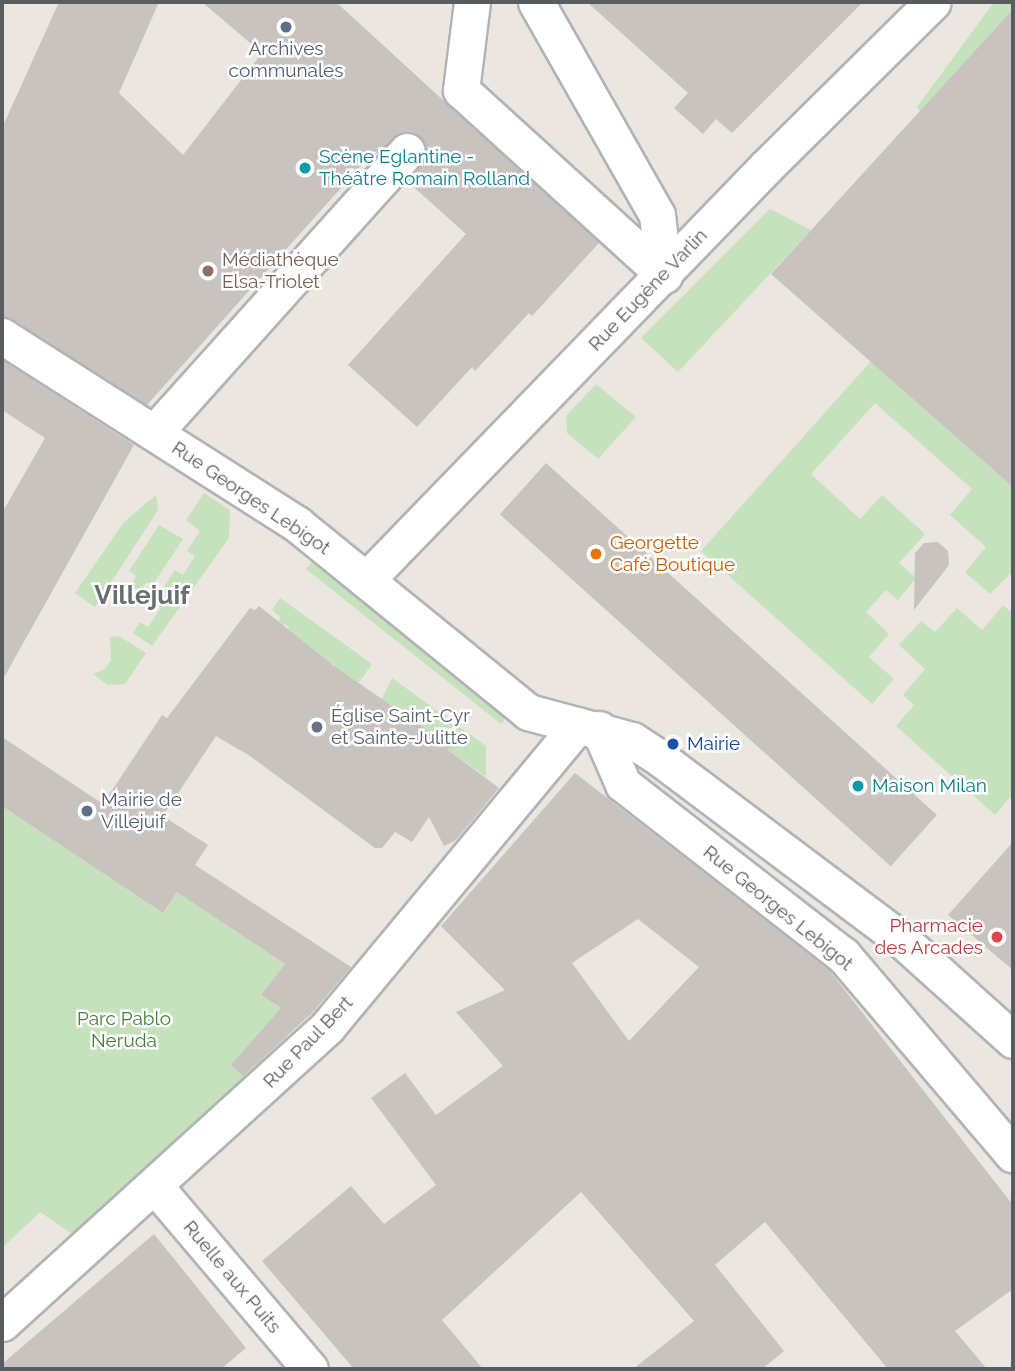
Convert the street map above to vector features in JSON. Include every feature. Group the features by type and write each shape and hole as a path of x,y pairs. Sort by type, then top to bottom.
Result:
{"street":[{"path":"471,2 455,97 664,275"},
{"path":"536,2 657,215 664,275"},
{"name":"Rue Eugène Varlin","path":"366,580 933,2"},
{"path":"160,425 407,151"},
{"name":"Rue Georges Lebigot","path":"2,336 297,524 528,712 632,740 661,759 903,941 1013,1040"},
{"name":"Rue Georges Lebigot","path":"588,727 622,784 843,955 1013,1155"},
{"name":"Rue Paul Bert","path":"2,1323 328,1026 588,727"},
{"name":"Ruelle aux Puits","path":"154,1185 310,1369"}],"green space":[{"path":"994,2 1013,2 1013,9 920,111 917,107"},
{"path":"770,209 811,230 678,372 641,338"},
{"path":"872,360 1013,487 1013,571 990,594 965,572 986,547 950,515 972,489 875,403 811,474 860,519 882,495 925,534 899,563 916,578 898,600 886,590 866,612 889,634 869,657 894,679 872,704 701,551"},
{"path":"596,384 636,417 598,459 567,433 566,416"},
{"path":"204,493 230,510 229,538 152,646 133,633 140,622 148,627 161,608 154,602 175,570 183,575 195,556 187,551 200,531 186,520"},
{"path":"156,495 158,510 95,607 75,593 124,522"},
{"path":"159,525 183,539 152,586 147,582 140,592 131,585 136,576 129,571"},
{"path":"316,557 508,715 501,724 306,569"},
{"path":"280,598 372,664 360,681 353,683 333,669 335,663 329,666 309,652 311,646 304,649 285,634 289,628 285,624 278,628 280,617 272,610"},
{"path":"1003,605 1013,614 1013,794 995,815 896,726 914,705 903,695 925,669 899,645 921,621 935,632 957,608 982,630"},
{"path":"119,636 146,653 125,684 108,685 93,674 105,669 111,660 110,637"},
{"path":"392,678 486,746 486,777 448,750 446,743 426,735 429,730 422,732 405,720 405,714 401,717 380,703"},
{"name":"Parc Pablo Neruda","path":"2,806 163,913 195,865 240,894 222,922 285,964 261,995 281,1008 268,1024 294,1042 75,1236 40,1212 2,1248"}],"building":[{"path":"59,2 159,2 119,93 183,155 262,53 202,2 336,2 599,243 532,316 529,313 475,371 472,367 417,427 348,365 466,234 407,181 422,164 426,145 412,132 400,132 378,154 374,151 147,405 2,316 2,128"},
{"path":"587,2 863,2 732,133 716,119 703,134 674,108 688,93"},
{"path":"1013,9 1013,487 771,274"},
{"path":"2,360 134,445 2,681 2,513 45,438 2,410"},
{"path":"546,463 937,815 891,866 500,514"},
{"path":"938,542 948,551 949,565 914,610 915,553 924,543"},
{"path":"259,606 334,666 450,746 448,750 499,788 456,840 444,846 429,817 412,842 395,832 382,848 375,848 250,756 216,736 163,816 208,845 195,865 351,967 313,1012 243,1076 231,1065 281,1008 261,995 285,964 177,892 163,913 2,806 2,737 103,804 162,715 167,718 250,608 255,610"},
{"path":"575,773 829,970 1013,1205 1013,1289 955,1331 987,1369 888,1369 765,1222 715,1265 784,1351 762,1369 633,1369 694,1321 581,1192 442,1320 483,1369 354,1369 262,1261 351,1186 384,1224 436,1185 371,1098 405,1073 436,1115 503,1066 456,1012 505,990 441,926","holes":["638,919 699,967 629,1041 572,963"]},
{"path":"1013,842 1013,970 948,915"},
{"path":"154,1234 246,1348 221,1369 2,1369 2,1364"}],"place":[{"name":"Archives communales","path":"286,27"},
{"name":"Scène Eglantine - Théâtre Romain Rolland","path":"305,168"},
{"name":"Médiathèque Elsa-Triolet","path":"208,271"},
{"name":"Georgette Café Boutique","path":"596,554"},
{"name":"Église Saint-Cyr et Sainte-Julitte","path":"317,727"},
{"name":"Mairie","path":"673,744"},
{"name":"Maison Milan","path":"858,786"},
{"name":"Mairie de Villejuif","path":"87,811"},
{"name":"Pharmacie des Arcades","path":"997,937"}],"district":[{"name":"Villejuif","path":"142,596"}]}
